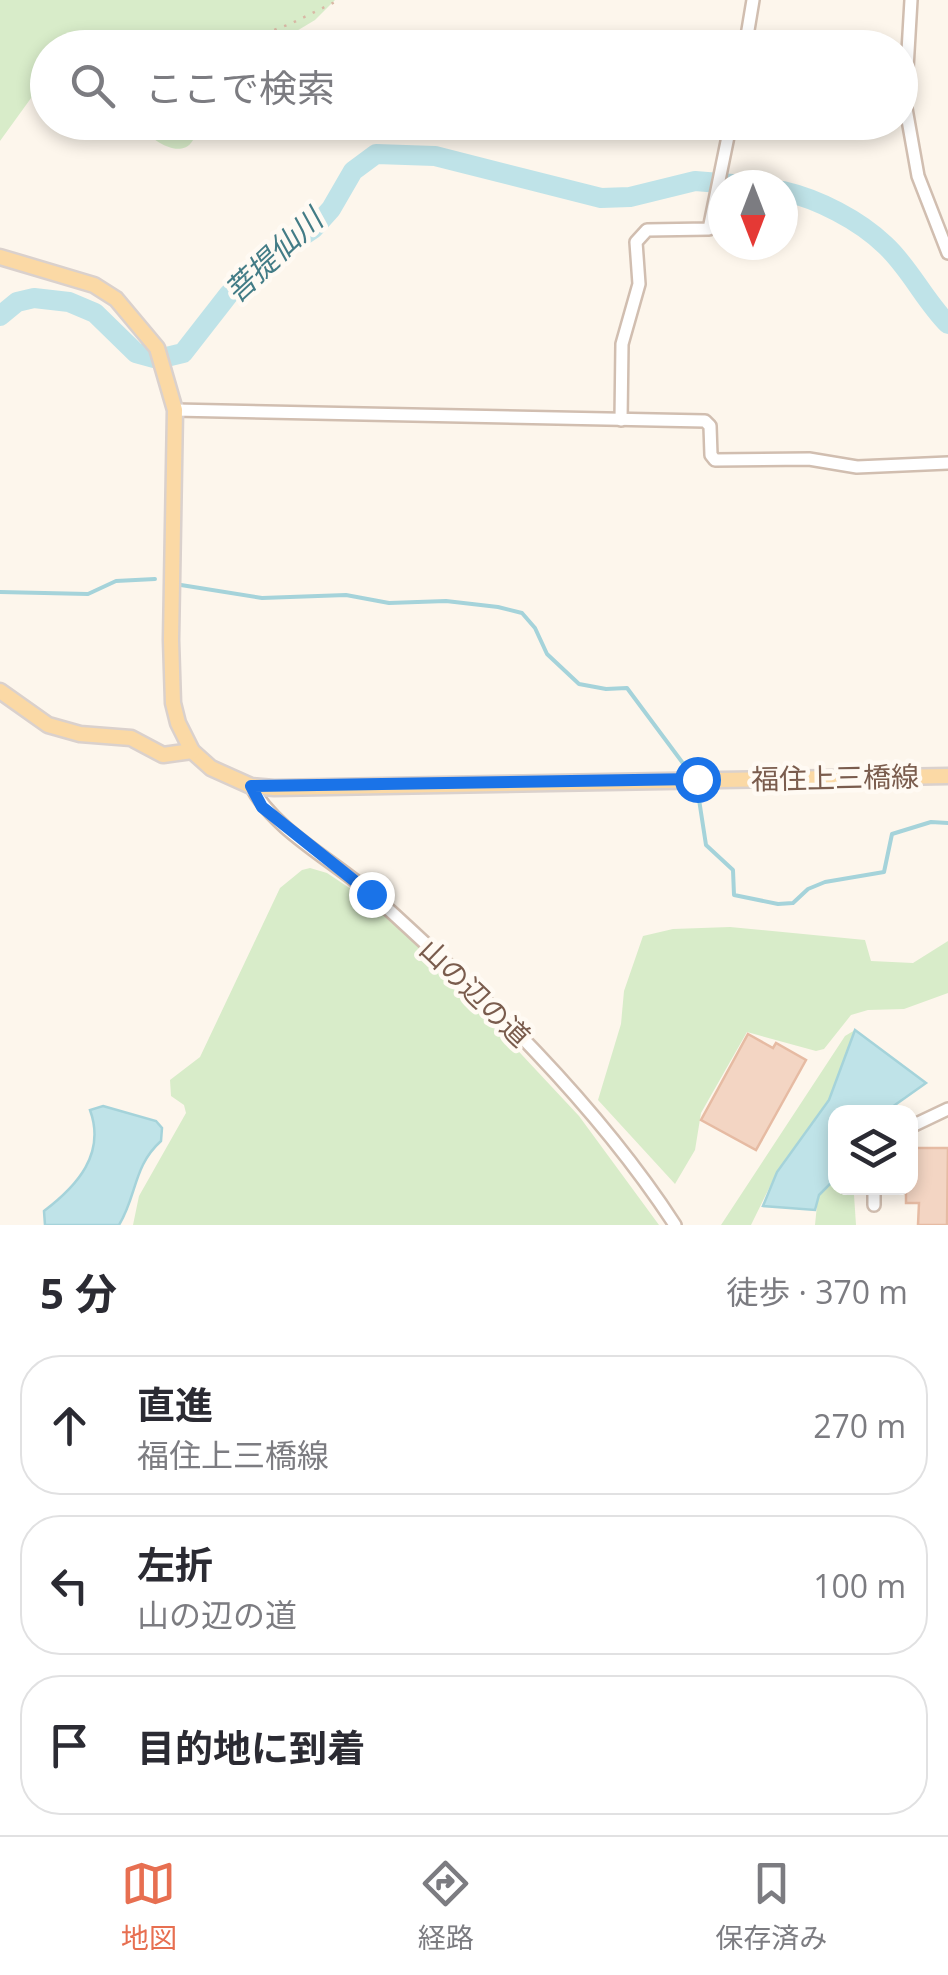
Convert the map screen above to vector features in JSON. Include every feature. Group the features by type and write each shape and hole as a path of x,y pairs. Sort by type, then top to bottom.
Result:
{"main road":[{"path":"0,257 94,285 116,299 157,348 166,371 175,410 170,589 173,703 178,724 192,751"},
{"name":"福住上三橋線","path":"0,691 48,725 80,734 131,738 163,756 192,751 211,768 251,786 948,776"}],"street":[{"path":"748,30 753,0"},
{"path":"909,30 911,0"},
{"path":"621,420 622,344 639,284 636,242 647,230 709,229 727,140"},
{"path":"910,140 918,176 948,252"},
{"path":"175,410 708,422 711,455 715,460 809,459 858,467 948,463"},
{"name":"山の辺の道","path":"251,786 262,807 371,894 514,1026 651,1188 675,1225"},
{"path":"918,1123 948,1109"},
{"path":"874,1195 874,1205"}],"path":[{"path":"274,30 339,0"}],"green space":[{"path":"0,0 335,0 298,30 30,30 30,100 0,141"},
{"path":"155,140 193,140 181,149"},
{"path":"310,868 327,873 393,917 579,1116 659,1225 133,1225 139,1196 186,1113 184,1105 171,1096 170,1080 200,1057 280,888"},
{"path":"730,927 865,940 871,961 913,963 948,941 948,993 904,1009 868,1010 851,1015 824,1049 816,1051 747,1032 701,1113 695,1150 675,1184 598,1100 621,1024 624,991 643,936 673,929"},
{"path":"855,1030 829,1100 777,1172 751,1225 721,1225 845,1036"},
{"path":"828,1186 828,1195 854,1195 856,1225 815,1225 818,1195"}],"water":[{"path":"855,1030 926,1083 895,1105 828,1105 828,1186 819,1195 815,1210 763,1206 777,1172 829,1100"},
{"path":"103,1106 156,1121 162,1128 161,1141 140,1171 119,1225 45,1225 44,1211 85,1168 94,1141 90,1110"}],"building":[{"path":"748,1034 773,1048 776,1043 806,1060 756,1150 701,1120"},
{"path":"918,1148 948,1148 947,1225 918,1225 919,1203 906,1203 906,1195 918,1195"}],"waterway":[{"name":"菩提仙川","path":"0,316 17,302 34,298 69,302 95,313 136,353 158,359 183,353 229,294 270,258 313,229 331,209 353,171 376,154 435,156 601,198 630,197 695,181 708,182"},
{"name":"菩提仙川","path":"798,195 837,212 875,236 894,254 948,324"},
{"path":"0,592 88,594 116,581 155,579"},
{"path":"181,585 262,598 346,595 389,603 446,601 522,613 535,628 547,654 579,684 627,688 688,770"},
{"path":"698,793 706,845 733,870 734,895 778,904 793,903 808,889 825,882 884,872 892,834 931,822 948,823"}],"route":[{"path":"371,894 262,807 251,786 697,779"}]}
